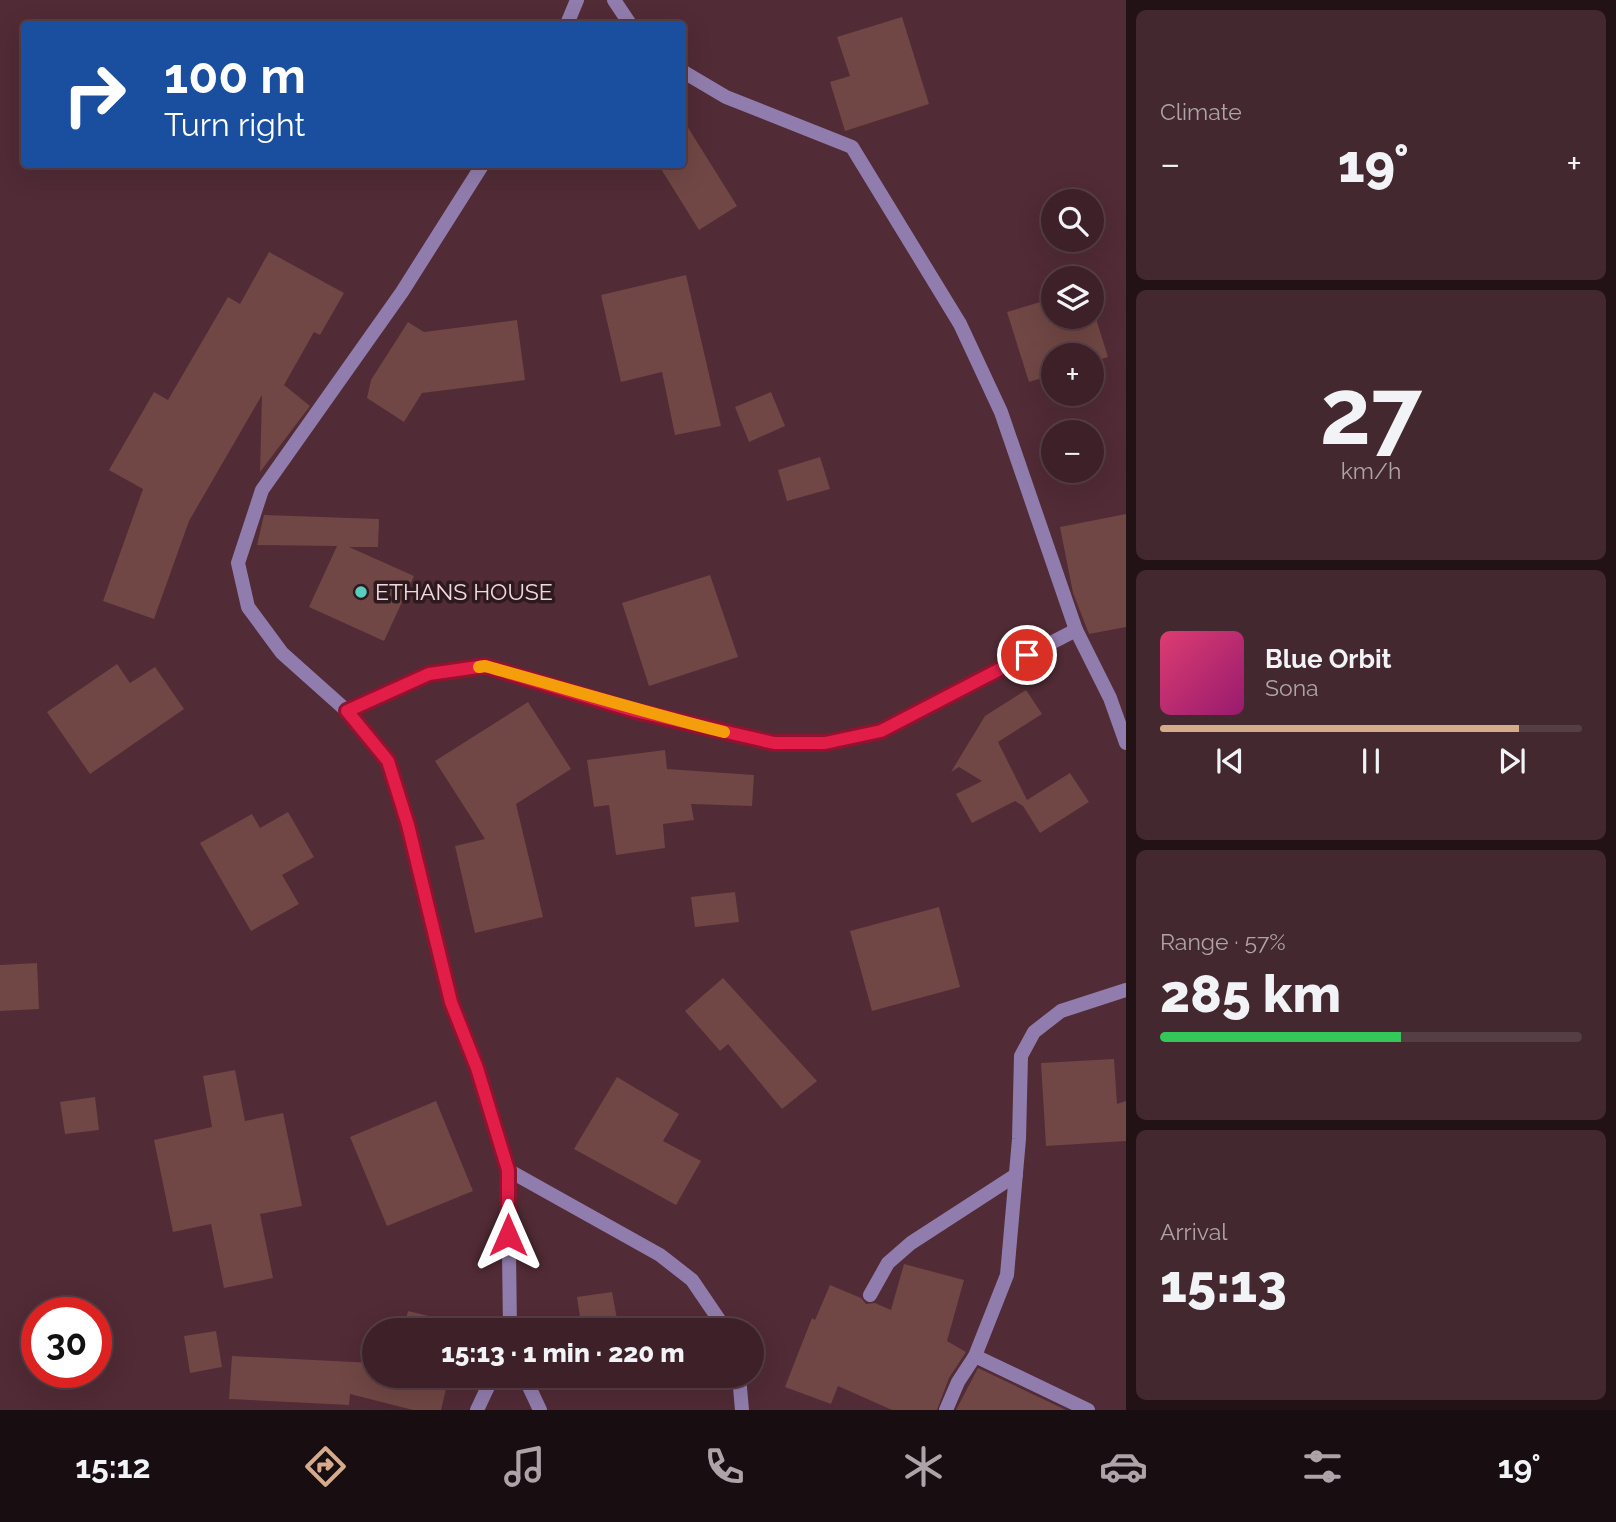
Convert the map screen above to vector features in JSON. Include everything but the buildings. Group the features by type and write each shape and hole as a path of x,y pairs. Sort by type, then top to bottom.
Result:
{"street":[{"path":"568,21 577,0"},
{"path":"614,0 628,21"},
{"path":"686,73 726,97 852,147 960,324 1001,412 1076,630 1110,698 1126,743"},
{"path":"480,168 402,292 262,490 239,563 248,607 282,653 347,711 388,761 408,825 451,1002 477,1068 508,1170 510,1318"},
{"path":"347,711 429,674 485,666 635,711 774,743 825,743 881,731 1076,630"},
{"path":"946,1410 958,1381 975,1356 1007,1275 1016,1175 1021,1056 1034,1032 1061,1011 1126,990"},
{"path":"508,1170 660,1255 692,1280 718,1318"},
{"path":"870,1295 888,1263 911,1243 1016,1175"},
{"path":"975,1356 1088,1410"},
{"path":"477,1410 487,1388"},
{"path":"530,1388 540,1410"},
{"path":"740,1388 742,1410"}],"slow traffic":[{"path":"479,667 485,666 562,687 635,711 724,732"}],"place":[{"name":"ETHANS HOUSE","path":"361,592"}],"route":[{"path":"508,1235 508,1170 477,1068 451,1002 408,825 388,761 347,711 429,674 485,666 635,711 774,743 825,743 881,731 1027,655"}]}
